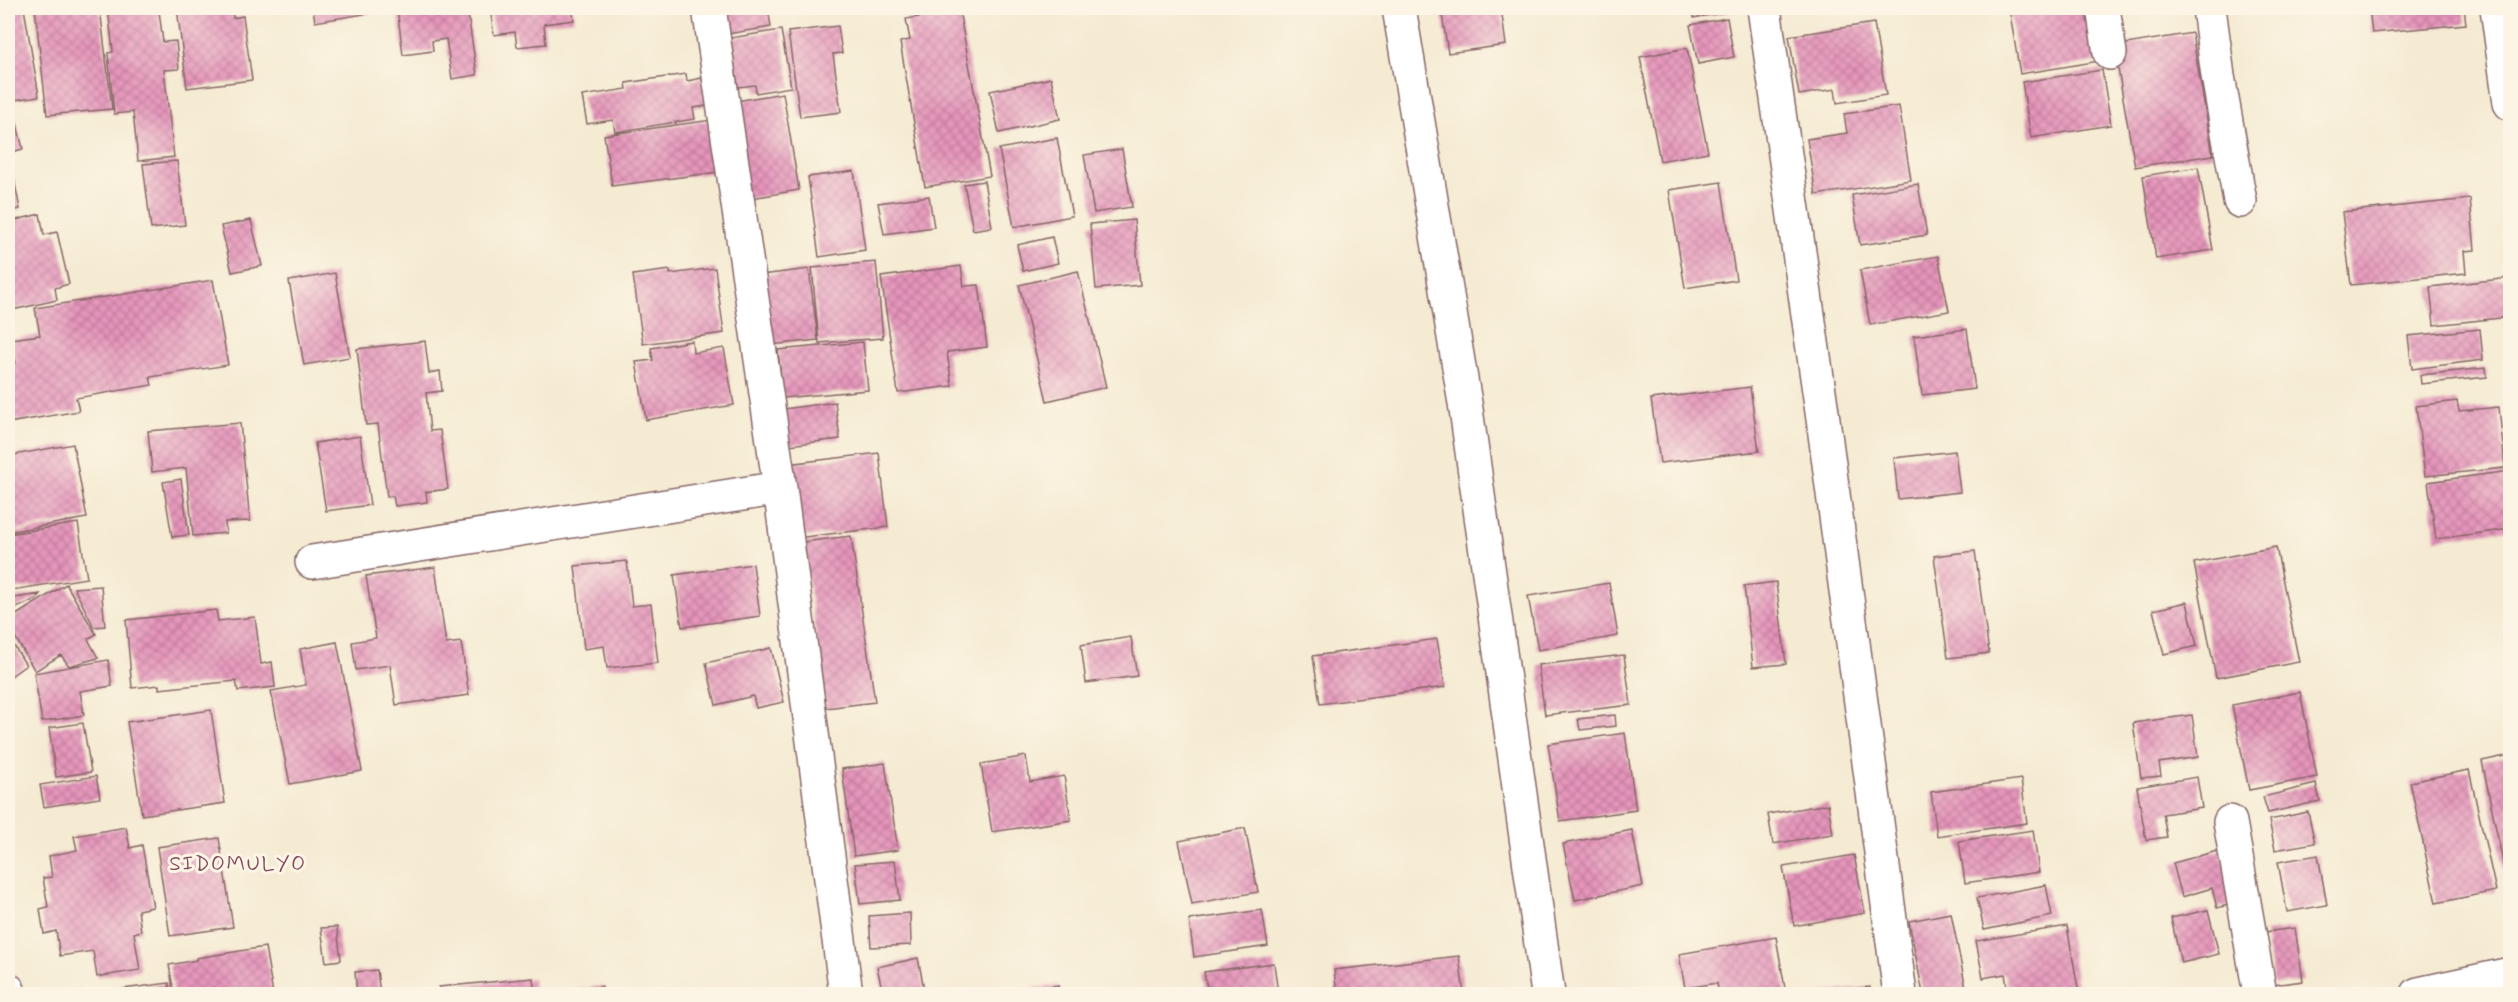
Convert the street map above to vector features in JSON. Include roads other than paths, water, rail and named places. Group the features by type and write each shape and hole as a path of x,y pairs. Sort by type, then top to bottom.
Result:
{"street":[{"path":"709,8 780,488 846,994"},
{"path":"1399,8 1466,409 1548,994"},
{"path":"1764,8 1823,419 1900,994"},
{"path":"2103,8 2110,53"},
{"path":"2208,8 2240,201"},
{"path":"2497,8 2511,103"},
{"path":"312,562 780,488"},
{"path":"2230,822 2260,994"},
{"path":"2418,994 2511,974"}],"district":[{"name":"SIDOMULYO","path":"238,864"}]}
